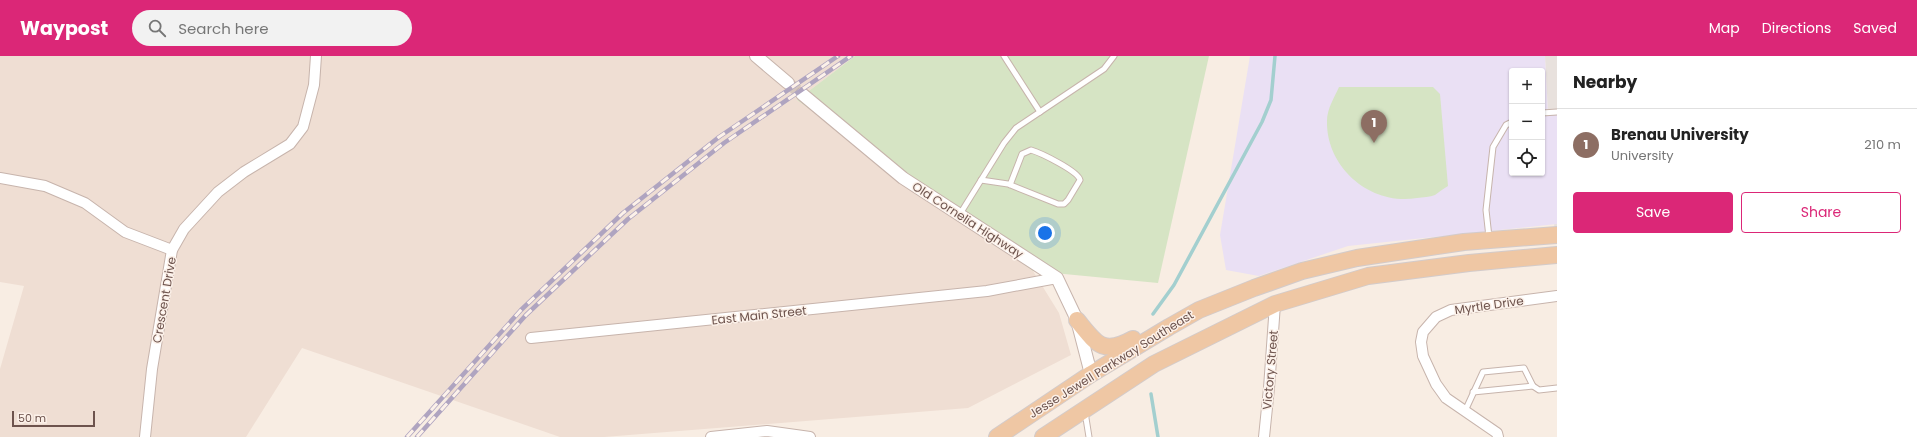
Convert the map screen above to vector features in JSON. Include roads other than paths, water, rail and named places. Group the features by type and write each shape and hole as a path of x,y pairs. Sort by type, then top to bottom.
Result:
{"main road":[{"name":"Jesse Jewell Parkway Southeast","path":"997,437 1091,374 1199,310 1302,271 1357,258 1464,242 1557,235"},
{"name":"Jesse Jewell Parkway Southeast","path":"1043,437 1084,408 1154,364 1275,304 1368,276 1469,263 1557,255"},
{"path":"1077,320 1093,340 1104,346 1113,348 1152,328 1169,327"}],"street":[{"name":"Crescent Drive","path":"145,437 152,369 172,250 184,229 218,192 244,172 290,144 303,127 314,85 316,56"},
{"path":"756,56 788,83"},
{"name":"Old Cornelia Highway","path":"802,94 903,178 1057,278"},
{"path":"0,178 45,186 86,203 125,232 172,250"},
{"path":"1057,278 1077,320 1091,374"},
{"name":"East Main Street","path":"531,338 988,291 1057,278"},
{"name":"Myrtle Drive","path":"1498,437 1497,433 1446,398 1434,379 1423,356 1423,332 1436,317 1451,310 1557,296"},
{"name":"Victory Street","path":"1264,437 1270,388 1275,304"},
{"path":"711,437 767,432 788,436 806,435 810,437"}],"lane":[{"path":"1004,56 1040,112"},
{"path":"960,215 981,180 1016,128 1104,69 1114,56"},
{"path":"1545,113 1557,112"},
{"path":"1490,240 1486,210 1493,147 1506,125 1509,124"},
{"path":"981,180 1010,185 1058,204 1064,204 1068,200 1080,180 1076,173 1039,152 1031,150 1022,154 1010,185"},
{"path":"1465,410 1482,372 1524,368 1533,386 1539,390 1557,388"},
{"path":"1474,392 1533,386"},
{"path":"1084,408 1089,437"}],"waterway":[{"path":"1153,314 1174,285 1262,122 1271,100 1275,56"},
{"path":"1151,394 1158,437"}],"tunnel":[{"path":"788,83 802,94"}],"railway":[{"path":"407,437 521,310 623,213 719,137 838,56"},
{"path":"417,437 526,315 628,219 724,143 851,56"}],"place":[{"name":"Brenau University","path":"1374,143"}]}
